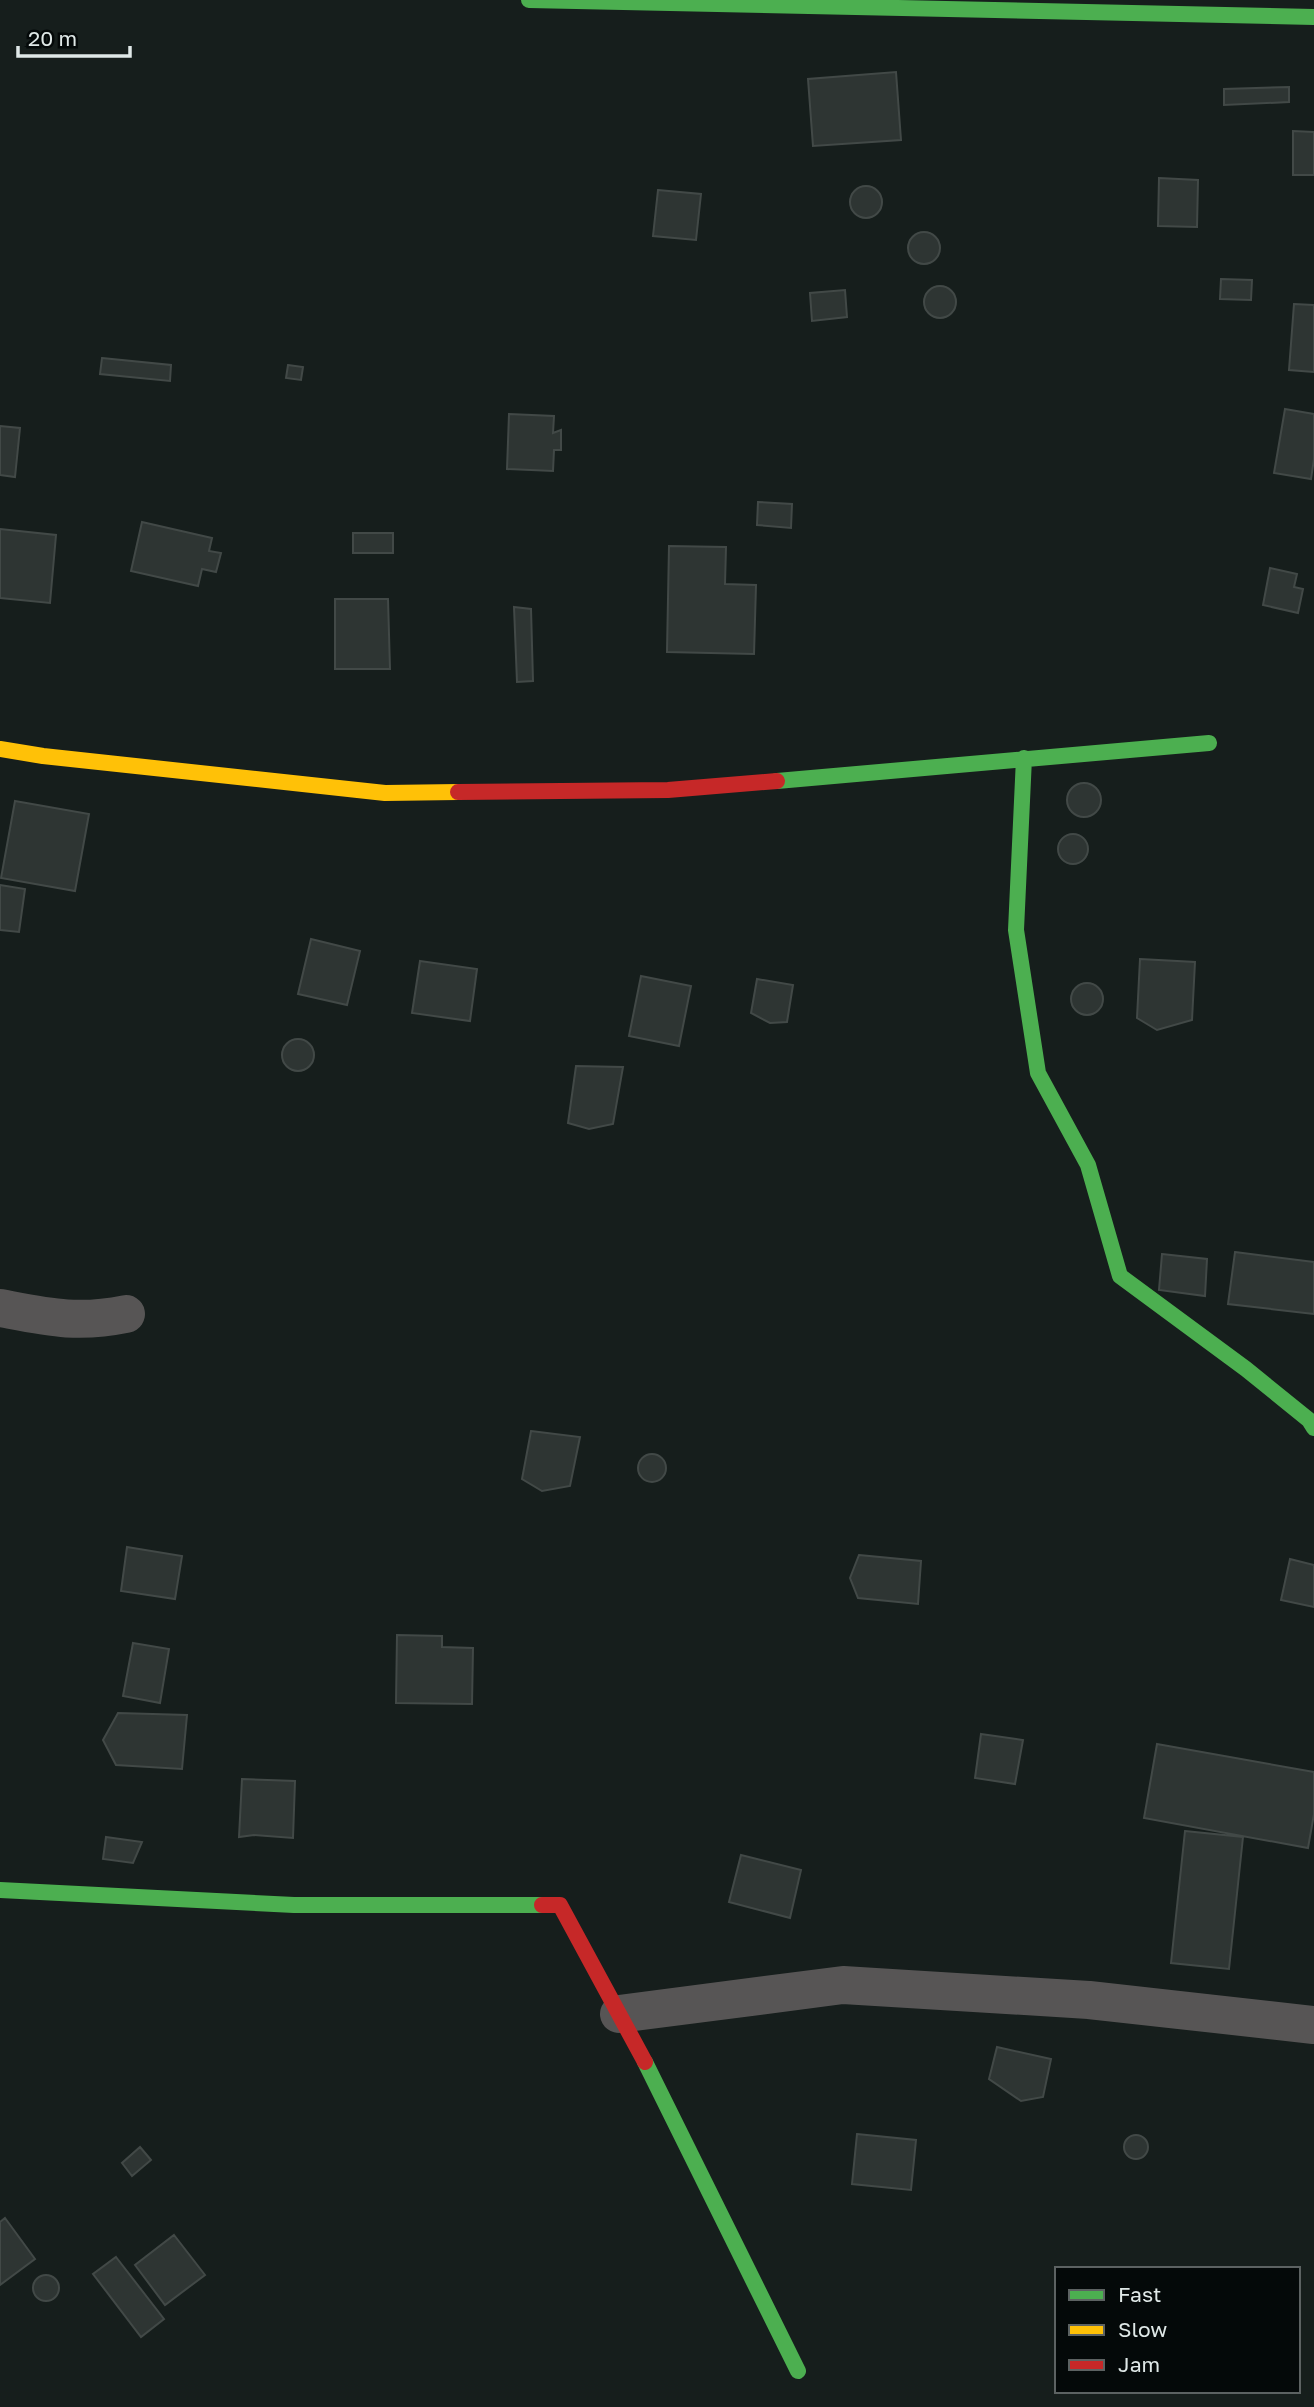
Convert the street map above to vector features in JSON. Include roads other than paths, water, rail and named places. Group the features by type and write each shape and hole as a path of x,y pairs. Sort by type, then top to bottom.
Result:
{"street":[{"path":"529,0 1314,17"},
{"path":"0,749 385,793 668,790 1209,743"},
{"path":"1024,758 1016,930 1038,1073 1088,1165 1121,1276 1246,1369 1309,1420 1314,1428"},
{"path":"0,1308 69,1321 104,1319 127,1314"},
{"path":"0,1890 294,1905 560,1905 662,2091 798,2371"},
{"path":"619,2014 843,1985 1089,2000 1314,2025"}]}
